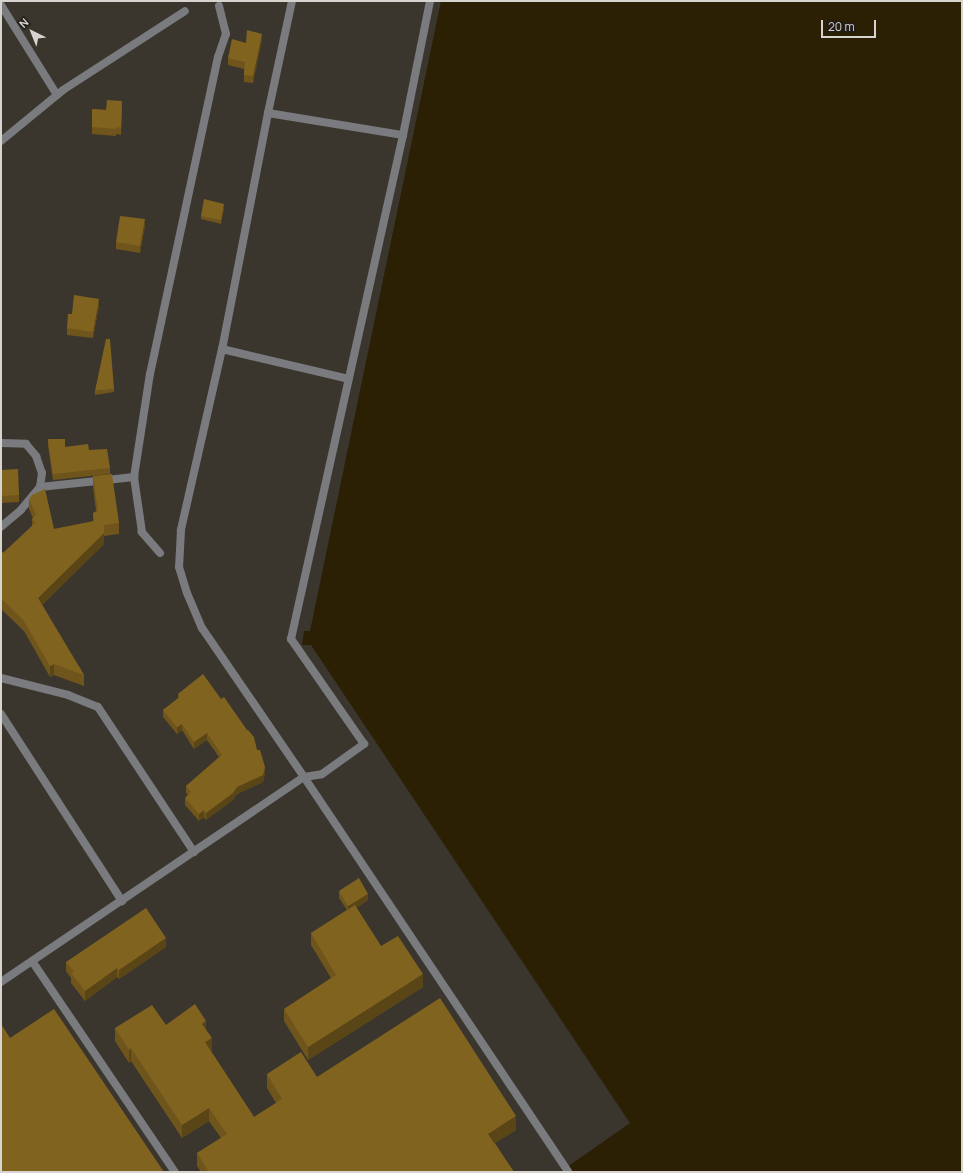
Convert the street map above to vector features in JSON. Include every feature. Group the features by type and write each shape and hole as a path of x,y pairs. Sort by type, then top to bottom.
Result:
{"street":[{"path":"292,1 268,113 222,350 181,530 179,566 187,593 202,628 568,1172"},
{"path":"1,982 304,778 322,774 364,744 291,639 403,136 430,1"},
{"path":"1,5 57,95"},
{"path":"160,553 142,532 134,477 150,374 218,57 226,34 219,6"},
{"path":"1,141 57,95 185,11"},
{"path":"268,113 403,136"},
{"path":"222,350 349,379"},
{"path":"1,442 26,444 36,456 42,473 40,488 21,510 1,527"},
{"path":"40,488 134,477"},
{"path":"1,678 68,695 98,707 194,852"},
{"path":"1,714 122,901"},
{"path":"32,961 175,1172"}],"shaded area":[{"path":"441,1 962,1 962,1172 560,1172 630,1123 311,645 302,645 304,631 310,631"}],"building":[{"path":"247,30 262,34 253,76 244,75 245,62 228,58 232,39 246,43"},
{"path":"107,100 122,101 121,128 92,127 92,109 106,110"},
{"path":"204,199 224,204 221,220 201,216"},
{"path":"120,216 145,219 140,246 116,242"},
{"path":"74,295 99,299 93,332 67,328 68,314 72,314"},
{"path":"106,339 110,339 114,389 95,391"},
{"path":"48,439 65,439 65,447 88,444 89,450 107,449 110,468 53,474"},
{"path":"18,469 19,495 1,496 1,470"},
{"path":"112,474 119,523 104,525 104,533 38,598 84,675 54,664 50,666 24,621 1,598 1,550 3,553 35,523 32,519 36,515 29,499 32,495 45,489 54,529 94,521 93,513 98,511 93,476"},
{"path":"203,674 221,699 224,697 247,730 254,737 257,750 260,750 265,767 263,775 237,787 233,793 206,813 204,810 199,814 185,798 191,792 186,786 222,755 207,733 194,742 182,724 177,727 163,710 180,697 178,694"},
{"path":"359,878 368,894 348,906 339,891"},
{"path":"355,905 381,946 398,936 423,974 308,1047 284,1009 336,975 311,933"},
{"path":"146,908 166,938 119,970 117,968 85,991 71,973 74,972 66,962"},
{"path":"440,998 516,1116 488,1134 514,1172 209,1172 197,1153 227,1134 209,1108 182,1125 131,1048 129,1050 115,1028 152,1005 166,1025 195,1004 206,1021 202,1024 212,1038 205,1042 254,1117 282,1099 267,1074 301,1052 317,1077"},
{"path":"54,1009 164,1172 1,1172 1,1024 10,1038"}]}
